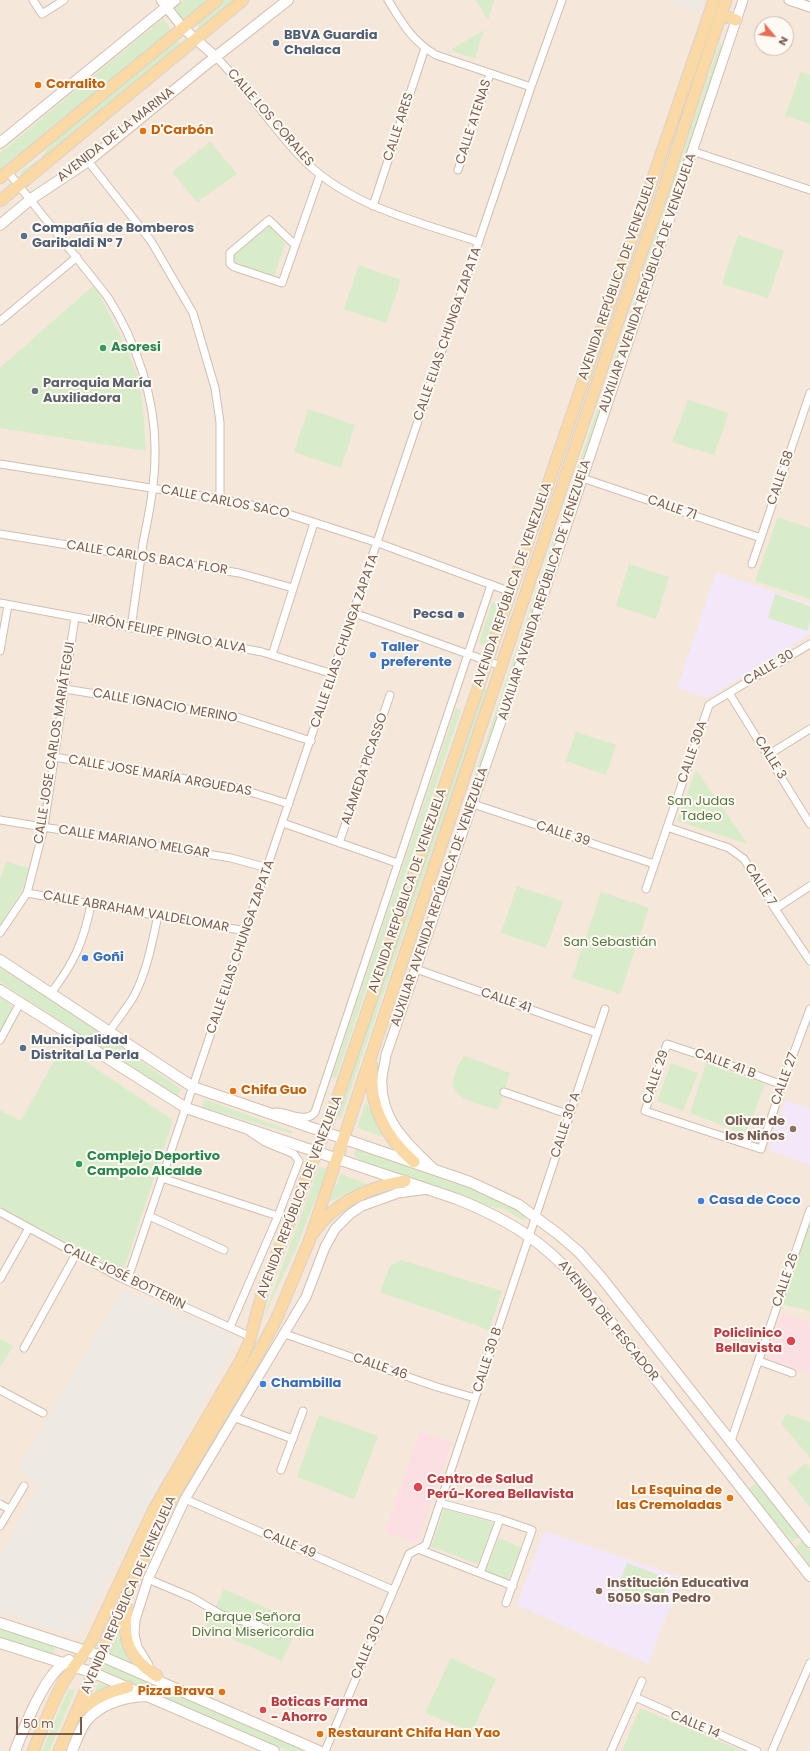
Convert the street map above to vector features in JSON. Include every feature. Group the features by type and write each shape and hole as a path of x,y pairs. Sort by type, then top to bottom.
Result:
{"main road":[{"path":"0,143 163,4 175,0"},
{"path":"4,175 217,0"},
{"name":"AVENIDA DE LA MARINA","path":"0,202 243,0"},
{"name":"AVENIDA DE LA MARINA","path":"0,225 31,200 88,161 288,0"},
{"name":"AVENIDA REPÚBLICA DE VENEZUELA","path":"33,1751 70,1664 87,1651 154,1509 241,1360 251,1336 263,1290 324,1133 714,0"},
{"name":"AVENIDA REPÚBLICA DE VENEZUELA","path":"59,1751 131,1590 155,1532 175,1493 259,1352 276,1320 310,1239 612,335 661,196 726,0"},
{"path":"721,14 736,20"},
{"name":"AVENIDA DEL PESCADOR","path":"0,960 193,1087 324,1133 434,1169 484,1188 536,1216 558,1234 592,1266 732,1441 810,1542"},
{"name":"AVENIDA DEL PESCADOR","path":"0,990 186,1108 457,1199 494,1214 529,1236 555,1256 582,1285 810,1576"},
{"path":"375,1045 371,1080 378,1115 393,1141 414,1162"},
{"path":"310,1239 318,1226 329,1215 356,1196 388,1184 405,1181"},
{"path":"131,1590 125,1623 128,1643 138,1662 157,1676"},
{"path":"0,1623 102,1656 319,1751"},
{"path":"0,1643 70,1664 94,1673 274,1751"},
{"path":"14,1751 42,1691 54,1673 70,1664"},
{"path":"75,1714 84,1706 105,1694 128,1687"},
{"path":"72,1751 87,1720 101,1709 114,1702 131,1697 148,1696"}],"street":[{"path":"34,0 42,14 64,0"},
{"path":"388,0 413,39 436,55 531,88"},
{"name":"CALLE ELIAS CHUNGA ZAPATA","path":"127,1281 562,0"},
{"name":"AUXILIAR AVENIDA REPÚBLICA DE VENEZUELA","path":"434,1169 411,1149 400,1136 390,1116 384,1096 382,1078 386,1056 473,804 744,0"},
{"path":"789,0 810,7"},
{"path":"163,4 182,28 216,57"},
{"name":"CALLE ARES","path":"373,206 425,48"},
{"name":"CALLE LOS CORALES","path":"216,57 298,155 320,175 350,195 373,206 479,242"},
{"name":"CALLE ATENAS","path":"458,170 490,74"},
{"path":"692,151 810,190"},
{"path":"88,161 151,241 193,313 215,388 220,422 220,499"},
{"path":"4,175 20,186 77,257 117,311 136,356 152,413 155,452 153,488 131,628"},
{"path":"295,245 269,220 230,253 230,264 234,267 282,283 320,175"},
{"path":"0,321 77,257"},
{"name":"CALLE 58","path":"752,564 810,393"},
{"name":"CALLE CARLOS SACO","path":"0,464 220,499 276,510 378,543 511,592"},
{"name":"CALLE 71","path":"582,478 761,538"},
{"path":"272,655 314,523"},
{"name":"CALLE CARLOS BACA FLOR","path":"0,534 240,573 293,588"},
{"path":"264,1112 279,1112 306,1118 310,1117 315,1112 397,862 491,585"},
{"name":"JIRÓN FELIPE PINGLO ALVA","path":"0,603 272,655 333,674"},
{"path":"0,651 8,605"},
{"path":"354,613 501,666"},
{"name":"CALLE JOSE CARLOS MARIÁTEGUI","path":"0,932 27,893 44,827 76,617"},
{"name":"CALLE 30","path":"729,693 810,644"},
{"name":"CALLE IGNACIO MERINO","path":"65,689 237,717 311,741"},
{"name":"CALLE 3","path":"729,693 810,824"},
{"name":"CALLE 30A","path":"646,889 709,705 729,693"},
{"name":"ALAMEDA PICASSO","path":"339,842 390,695"},
{"path":"768,755 810,729"},
{"name":"CALLE JOSE MARÍA ARGUEDAS","path":"54,757 234,787 289,804"},
{"name":"CALLE 39","path":"473,804 654,864"},
{"name":"CALLE MARIANO MELGAR","path":"0,820 231,858 268,868"},
{"path":"283,823 397,862"},
{"name":"CALLE 7","path":"667,827 729,848 744,859 774,909 810,961"},
{"path":"774,909 810,886"},
{"name":"CALLE ABRAHAM VALDELOMAR","path":"27,893 246,931"},
{"path":"51,993 79,949 86,930 91,904"},
{"path":"110,1032 133,996 142,978 158,915"},
{"name":"CALLE 41","path":"416,969 597,1033"},
{"path":"0,1040 20,1003"},
{"path":"597,1033 605,1009"},
{"name":"CALLE 27","path":"761,1149 782,1085 810,1009"},
{"name":"CALLE 30 A","path":"536,1216 597,1033"},
{"name":"CALLE 41 B","path":"667,1044 724,1063 782,1085"},
{"name":"CALLE 29","path":"667,1044 645,1111 761,1149"},
{"path":"504,1092 570,1115"},
{"path":"230,1327 278,1216 298,1161 298,1157 291,1152 265,1142 245,1128"},
{"path":"162,1178 278,1216"},
{"path":"181,1690 157,1676 144,1661 137,1647 134,1635 134,1620 148,1578 185,1499 306,1297 325,1246 335,1229 350,1214 362,1206 380,1198 398,1193 428,1189"},
{"name":"CALLE 26","path":"732,1441 810,1210"},
{"name":"CALLE JOSÉ BOTTERIN","path":"0,1212 127,1281 251,1336"},
{"path":"149,1216 224,1250"},
{"name":"CALLE 30 B","path":"418,1549 426,1545 536,1216"},
{"path":"0,1280 29,1228"},
{"path":"24,1348 76,1254"},
{"name":"CALLE 46","path":"285,1334 437,1387 475,1398"},
{"path":"759,1361 792,1373"},
{"path":"0,1390 43,1413"},
{"path":"281,1470 303,1411"},
{"path":"233,1417 293,1439"},
{"path":"0,1526 24,1486"},
{"name":"CALLE 49","path":"185,1499 393,1590"},
{"path":"440,1503 500,1519 532,1530 506,1603"},
{"path":"0,1504 9,1509"},
{"path":"480,1574 500,1519"},
{"path":"418,1549 512,1586"},
{"name":"CALLE 30 D","path":"325,1751 408,1554 418,1549"},
{"path":"148,1578 193,1598 207,1608 226,1617 253,1623 278,1635"},
{"path":"772,1751 810,1663"},
{"path":"611,1751 642,1681"},
{"name":"CALLE 14","path":"635,1698 757,1751"}],"shaded area":[{"path":"0,0 810,0 810,1751 0,1751"},
{"path":"666,0 704,0 700,12"},
{"path":"716,572 810,604 810,634 708,698 677,688"},
{"name":"Olivar de los Niños","path":"785,1100 810,1109 810,1165 769,1150"},
{"path":"122,1290 238,1338 78,1636 0,1613 0,1556 38,1486 18,1469"},
{"name":"Policlinico Bellavista","path":"782,1313 810,1323 810,1373 766,1358"},
{"name":"Centro de Salud Perú-Korea Bellavista","path":"420,1431 452,1442 417,1543 385,1532"},
{"name":"Institución Educativa 5050 San Pedro","path":"544,1531 681,1577 648,1664 517,1605"}],"green space":[{"path":"184,0 207,0 183,20 174,8"},
{"path":"223,0 237,0 201,30 194,23"},
{"path":"476,0 494,0 488,20"},
{"path":"163,19 171,30 0,169 0,153"},
{"path":"484,30 475,59 450,50"},
{"path":"175,39 183,45 23,177 20,172 41,158 53,142"},
{"path":"720,42 724,49 383,1054 381,1053"},
{"path":"801,72 810,75 810,124 785,116"},
{"path":"210,142 237,174 197,202 172,172"},
{"path":"270,226 285,244 274,276 235,263 233,256"},
{"path":"738,235 784,251 768,298 722,284"},
{"path":"359,265 401,280 386,323 344,309"},
{"path":"94,285 122,339 136,372 142,401 146,451 0,428 0,368"},
{"path":"688,400 729,413 714,455 672,442"},
{"path":"308,409 355,425 341,468 294,452"},
{"path":"778,517 810,528 810,599 755,581"},
{"path":"629,564 669,577 656,619 616,606"},
{"path":"775,594 810,606 810,622 807,631 768,618"},
{"path":"492,602 498,604 485,646 479,643"},
{"path":"481,688 487,689 341,1118 337,1116"},
{"path":"456,708 461,710 336,1078 332,1077"},
{"path":"576,732 616,745 606,775 566,761"},
{"name":"San Judas Tadeo","path":"696,770 748,844 677,821"},
{"path":"6,862 29,868 22,890 0,925 0,879"},
{"path":"517,886 563,901 546,948 501,933"},
{"name":"San Sebastián","path":"601,892 649,908 620,994 572,978"},
{"path":"0,968 59,1005 181,1089 177,1096 0,982"},
{"path":"0,998 10,1004 12,1008 0,1031"},
{"name":"Complejo Deportivo Campolo Alcalde","path":"62,1046 173,1120 124,1269 118,1270 0,1207 0,1110 21,1121"},
{"path":"464,1056 510,1073 498,1110 466,1099 454,1088 453,1080 456,1069"},
{"path":"671,1063 698,1073 683,1111 657,1101"},
{"path":"706,1063 765,1084 746,1135 690,1113"},
{"path":"204,1099 292,1131 292,1134 202,1107"},
{"path":"366,1102 384,1137 357,1128"},
{"path":"356,1149 475,1190 499,1200 517,1210 526,1219 522,1220 502,1208 492,1207 362,1161 354,1155"},
{"path":"319,1167 327,1169 299,1242 262,1321"},
{"path":"341,1174 368,1184 329,1202"},
{"path":"810,1218 810,1311 782,1304"},
{"path":"401,1260 502,1291 489,1330 380,1292 390,1266"},
{"path":"0,1339 13,1346 0,1368"},
{"path":"786,1414 810,1422 810,1458 781,1423"},
{"path":"319,1415 378,1436 354,1499 297,1477"},
{"path":"806,1463 810,1468 810,1507 787,1478"},
{"path":"757,1482 799,1537 792,1542 749,1489"},
{"path":"444,1509 494,1523 478,1564 431,1547"},
{"path":"499,1538 522,1548 508,1580 485,1571"},
{"path":"802,1541 810,1551 810,1566 795,1547"},
{"path":"627,1563 669,1579 660,1603 617,1588"},
{"name":"Parque Señora Divina Misericordia","path":"224,1589 300,1623 282,1661 206,1627"},
{"path":"0,1627 57,1644 52,1654 0,1638"},
{"path":"120,1629 132,1663 109,1654"},
{"path":"451,1658 496,1679 472,1732 425,1713"},
{"path":"108,1662 312,1751 289,1751 102,1670"},
{"path":"98,1683 113,1687 95,1692"},
{"path":"69,1689 75,1691 49,1751 42,1751"},
{"path":"640,1708 743,1751 622,1751"}],"place":[{"name":"BBVA Guardia Chalaca","path":"276,43"},
{"name":"Corralito","path":"38,85"},
{"name":"D'Carbón","path":"143,131"},
{"name":"Compañía de Bomberos Garibaldi Nº 7","path":"24,236"},
{"name":"Asoresi","path":"103,348"},
{"name":"Parroquia María Auxiliadora","path":"35,391"},
{"name":"Pecsa","path":"461,615"},
{"name":"Taller preferente","path":"373,655"},
{"name":"Goñi","path":"85,958"},
{"name":"Municipalidad Distrital La Perla","path":"23,1048"},
{"name":"Chifa Guo","path":"233,1091"},
{"name":"Olivar de los Niños","path":"793,1129"},
{"name":"Complejo Deportivo Campolo Alcalde","path":"79,1164"},
{"name":"Casa de Coco","path":"701,1201"},
{"name":"Policlinico Bellavista","path":"791,1341"},
{"name":"Chambilla","path":"263,1384"},
{"name":"Centro de Salud Perú-Korea Bellavista","path":"418,1487"},
{"name":"La Esquina de las Cremoladas","path":"730,1498"},
{"name":"Institución Educativa 5050 San Pedro","path":"599,1591"},
{"name":"Pizza Brava","path":"222,1692"},
{"name":"Boticas Farma - Ahorro","path":"263,1710"},
{"name":"Restaurant Chifa Han Yao","path":"320,1734"}]}
